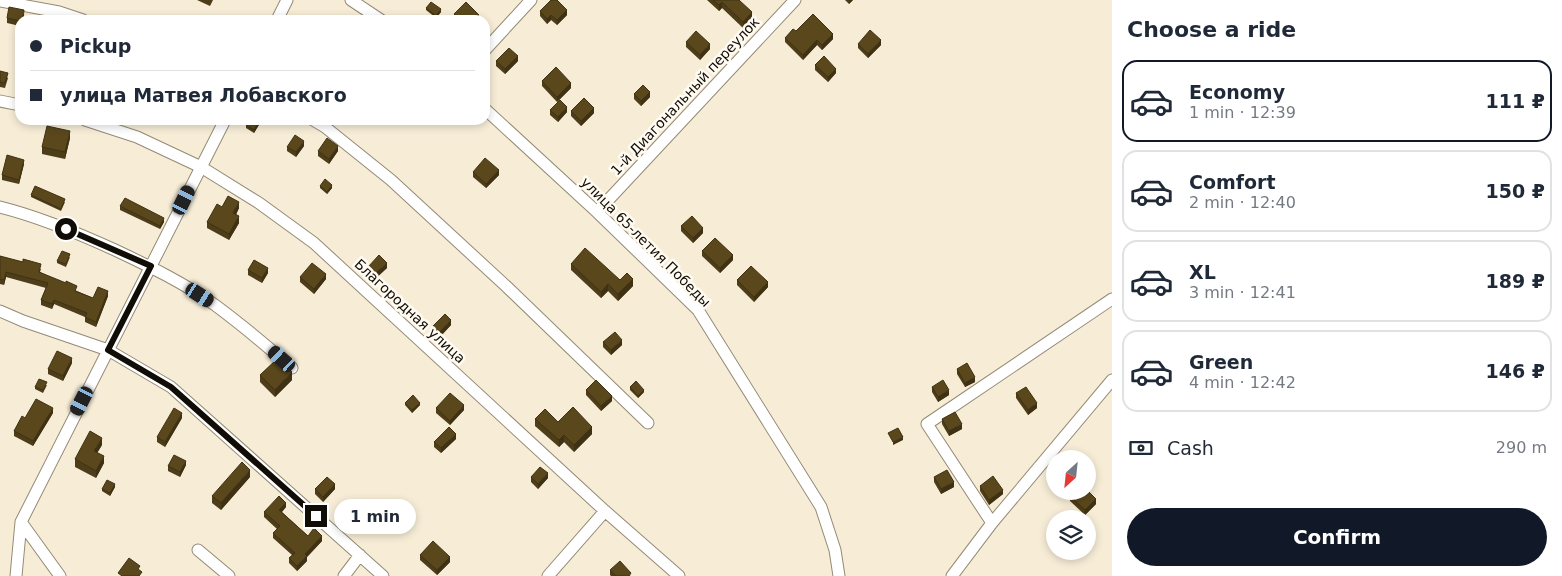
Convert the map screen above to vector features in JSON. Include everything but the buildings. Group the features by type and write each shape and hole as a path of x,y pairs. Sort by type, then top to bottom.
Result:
{"street":[{"path":"280,15 287,0"},
{"path":"351,0 374,15"},
{"path":"490,45 532,0"},
{"name":"1-й Диагональный переулок","path":"597,212 796,0"},
{"path":"0,1 68,15"},
{"path":"0,102 15,104"},
{"name":"улица 65-летия Победы","path":"490,114 597,212 698,310 821,507 835,550 839,576"},
{"name":"Благородная улица","path":"99,125 137,138 200,167 259,203 314,243 679,576"},
{"path":"16,576 21,522 222,125"},
{"path":"322,125 392,180 507,287 648,423"},
{"path":"0,207 51,223 151,266 214,304 292,368"},
{"path":"992,523 927,424 1112,299"},
{"path":"0,311 23,321 108,350 171,387 383,576"},
{"path":"952,576 992,523 1112,380"},
{"path":"548,576 606,511"},
{"path":"21,522 60,576"},
{"path":"198,550 229,576"},
{"path":"344,576 360,555"}],"route":[{"path":"66,229 151,266 108,350 171,387 316,516"}]}
